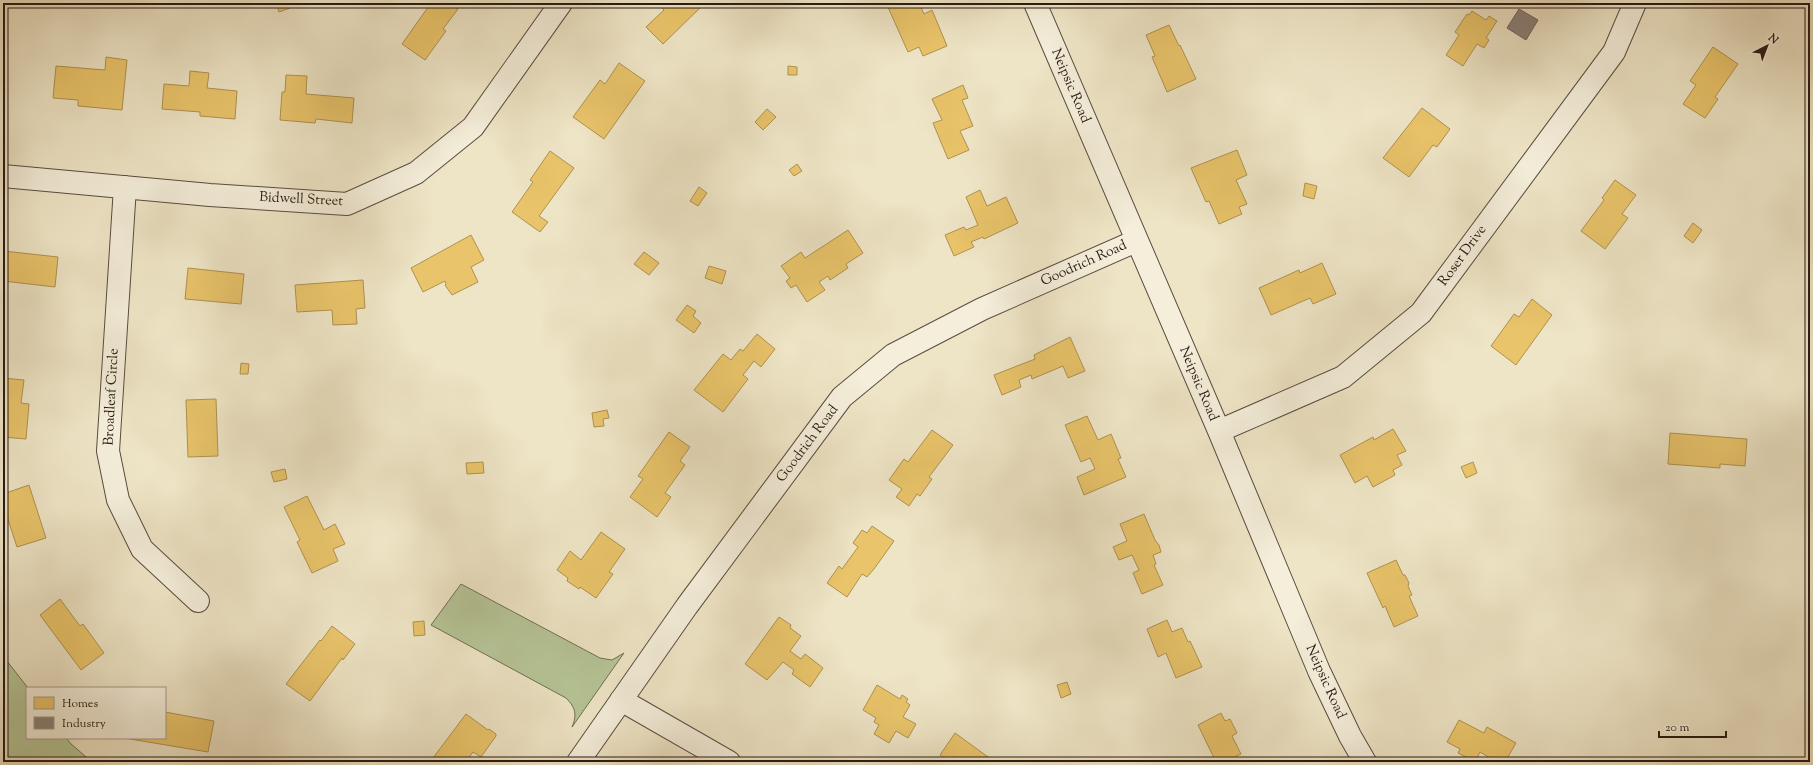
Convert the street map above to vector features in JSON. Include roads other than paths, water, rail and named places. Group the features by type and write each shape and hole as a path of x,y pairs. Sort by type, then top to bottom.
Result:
{"street":[{"name":"Bidwell Street","path":"3,176 347,204 416,173 473,127 561,3"},
{"name":"Neipsic Road","path":"1035,3 1219,432 1319,671 1350,736 1365,762"},
{"name":"Roser Drive","path":"1219,432 1343,377 1421,312 1614,52 1635,3"},
{"name":"Broadleaf Circle","path":"125,187 108,451 118,500 142,549 198,601"},
{"name":"Goodrich Road","path":"578,762 687,606 842,397 893,355 982,309 1136,241"},
{"path":"621,700 729,762"}]}
